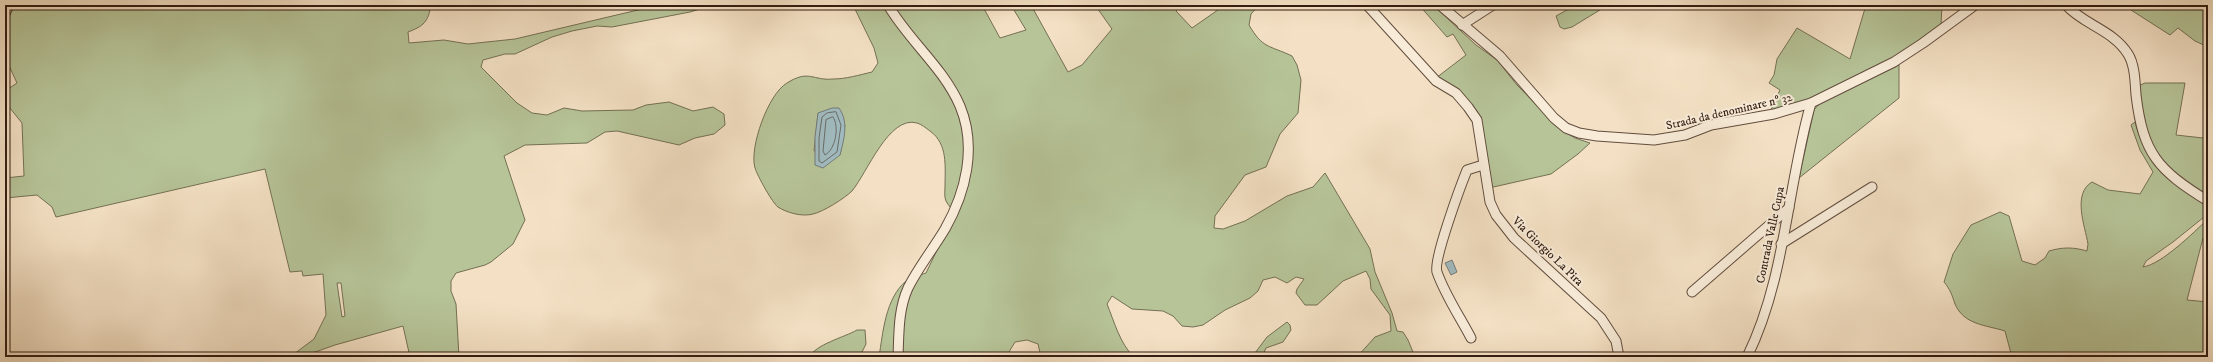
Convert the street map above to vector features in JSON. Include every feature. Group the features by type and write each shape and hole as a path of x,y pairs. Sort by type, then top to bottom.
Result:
{"street":[{"path":"5,13 9,5"},
{"path":"888,5 950,86 961,108 966,131 968,152 966,177 958,203 945,228 908,289 900,316 898,357"},
{"name":"Via Giorgio La Pira","path":"1367,5 1436,81 1456,94 1468,107 1477,120 1490,202 1504,228 1601,318 1616,341 1619,357"},
{"name":"Strada da denominare nº 32","path":"1440,5 1500,56 1554,118 1566,128 1579,133 1654,140 1685,135 1711,125 1797,108 1811,103"},
{"path":"1462,25 1493,5"},
{"path":"1811,103 1894,62 1975,5"},
{"path":"2066,5 2074,14 2117,39 2127,53 2133,66 2139,124 2143,136 2153,155 2165,170 2208,201"},
{"name":"Contrada Valle Cupa","path":"1747,357 1756,338 1769,300 1807,115 1811,103"},
{"path":"1797,108 1807,115"},
{"path":"1471,338 1436,271 1442,244 1460,186 1467,170 1483,165"},
{"path":"1781,244 1872,187"},
{"path":"1692,292 1789,208"}],"green space":[{"path":"15,5 431,5 427,19 424,23 418,28 408,32 409,43 444,40 468,44 515,39 659,5 713,5 690,12 612,27 597,26 572,31 552,37 515,54 505,54 483,60 481,67 517,103 532,113 547,115 564,108 582,111 633,110 646,105 669,102 693,111 713,107 724,114 725,125 714,134 695,138 679,145 617,131 605,132 587,143 525,145 504,156 525,220 513,244 491,262 456,273 451,281 451,291 456,304 459,357 410,357 403,326 335,345 301,357 290,357 314,339 326,315 323,274 303,276 302,271 290,272 265,169 56,217 52,207 37,195 5,198 5,178 24,176 22,123 5,102 5,91 17,83 5,57 5,25","holes":["337,283 341,283 345,316 342,317"]},
{"path":"853,5 982,5 1000,38 1026,30 1011,5 1031,5 1068,72 1082,65 1112,29 1095,5 1180,5 1176,11 1192,28 1225,5 1259,5 1251,14 1249,25 1258,38 1267,45 1292,56 1297,65 1301,80 1298,113 1280,134 1266,167 1245,175 1215,216 1214,228 1223,229 1245,221 1287,196 1313,187 1325,173 1370,249 1375,272 1392,313 1397,331 1403,332 1415,357 1357,357 1375,337 1391,331 1390,315 1371,289 1370,279 1366,271 1343,281 1317,305 1305,305 1296,293 1304,279 1296,277 1287,283 1275,277 1263,280 1258,291 1250,298 1225,310 1203,325 1193,327 1182,326 1173,316 1163,311 1132,309 1112,296 1107,304 1121,339 1134,357 1041,357 1038,344 1027,340 1015,342 1006,357 879,357 886,317 893,297 899,288 908,280 926,273 955,213 945,198 945,163 943,149 940,142 936,136 924,126 917,123 907,123 897,128 888,136 880,147 858,183 849,194 828,208 809,215 790,213 776,205 759,177 755,168 754,159 757,135 767,109 780,89 794,79 806,76 838,79 872,72 878,63 874,48","holes":["818,114 845,125 840,155 814,151"]},
{"path":"1419,5 1433,5 1476,45 1497,60 1517,85 1560,129 1575,138 1590,143 1551,174 1489,188 1479,120 1436,78 1466,55 1453,34 1447,37"},
{"path":"1576,5 1608,5 1572,27 1564,29 1560,27 1556,16"},
{"path":"1866,5 1942,5 1941,25 1883,65 1809,100 1770,112 1780,90 1769,83 1774,75 1777,59 1797,28 1850,59"},
{"path":"2137,5 2208,5 2208,47 2195,41 2178,28 2170,35 2131,10"},
{"path":"1899,65 1899,98 1799,178 1814,110 1820,103"},
{"path":"2145,83 2185,83 2176,135 2203,138 2208,141 2208,198 2172,173 2149,142 2138,86"},
{"path":"2135,122 2146,150 2164,174 2208,206 2208,212 2204,217 2146,261 2143,267 2151,265 2168,254 2186,240 2208,219 2208,239 2203,238 2187,300 2208,302 2208,357 2012,357 2005,331 1976,323 1964,316 1959,311 1944,282 1953,254 1971,225 2000,212 2009,216 2022,261 2035,265 2045,258 2049,251 2059,249 2073,248 2087,251 2088,244 2081,211 2081,202 2086,187 2092,182 2108,190 2140,194 2153,172 2140,150 2131,125"},
{"path":"1287,322 1290,325 1291,330 1283,342 1266,348 1262,357 1252,357 1267,337"},
{"path":"857,330 865,330 866,344 861,354 848,356 810,357 823,345"}],"water":[{"path":"832,108 839,108 842,113 845,131 840,155 823,168 815,165 815,137 818,113"},
{"path":"1452,260 1457,272 1451,275 1445,263"}]}
